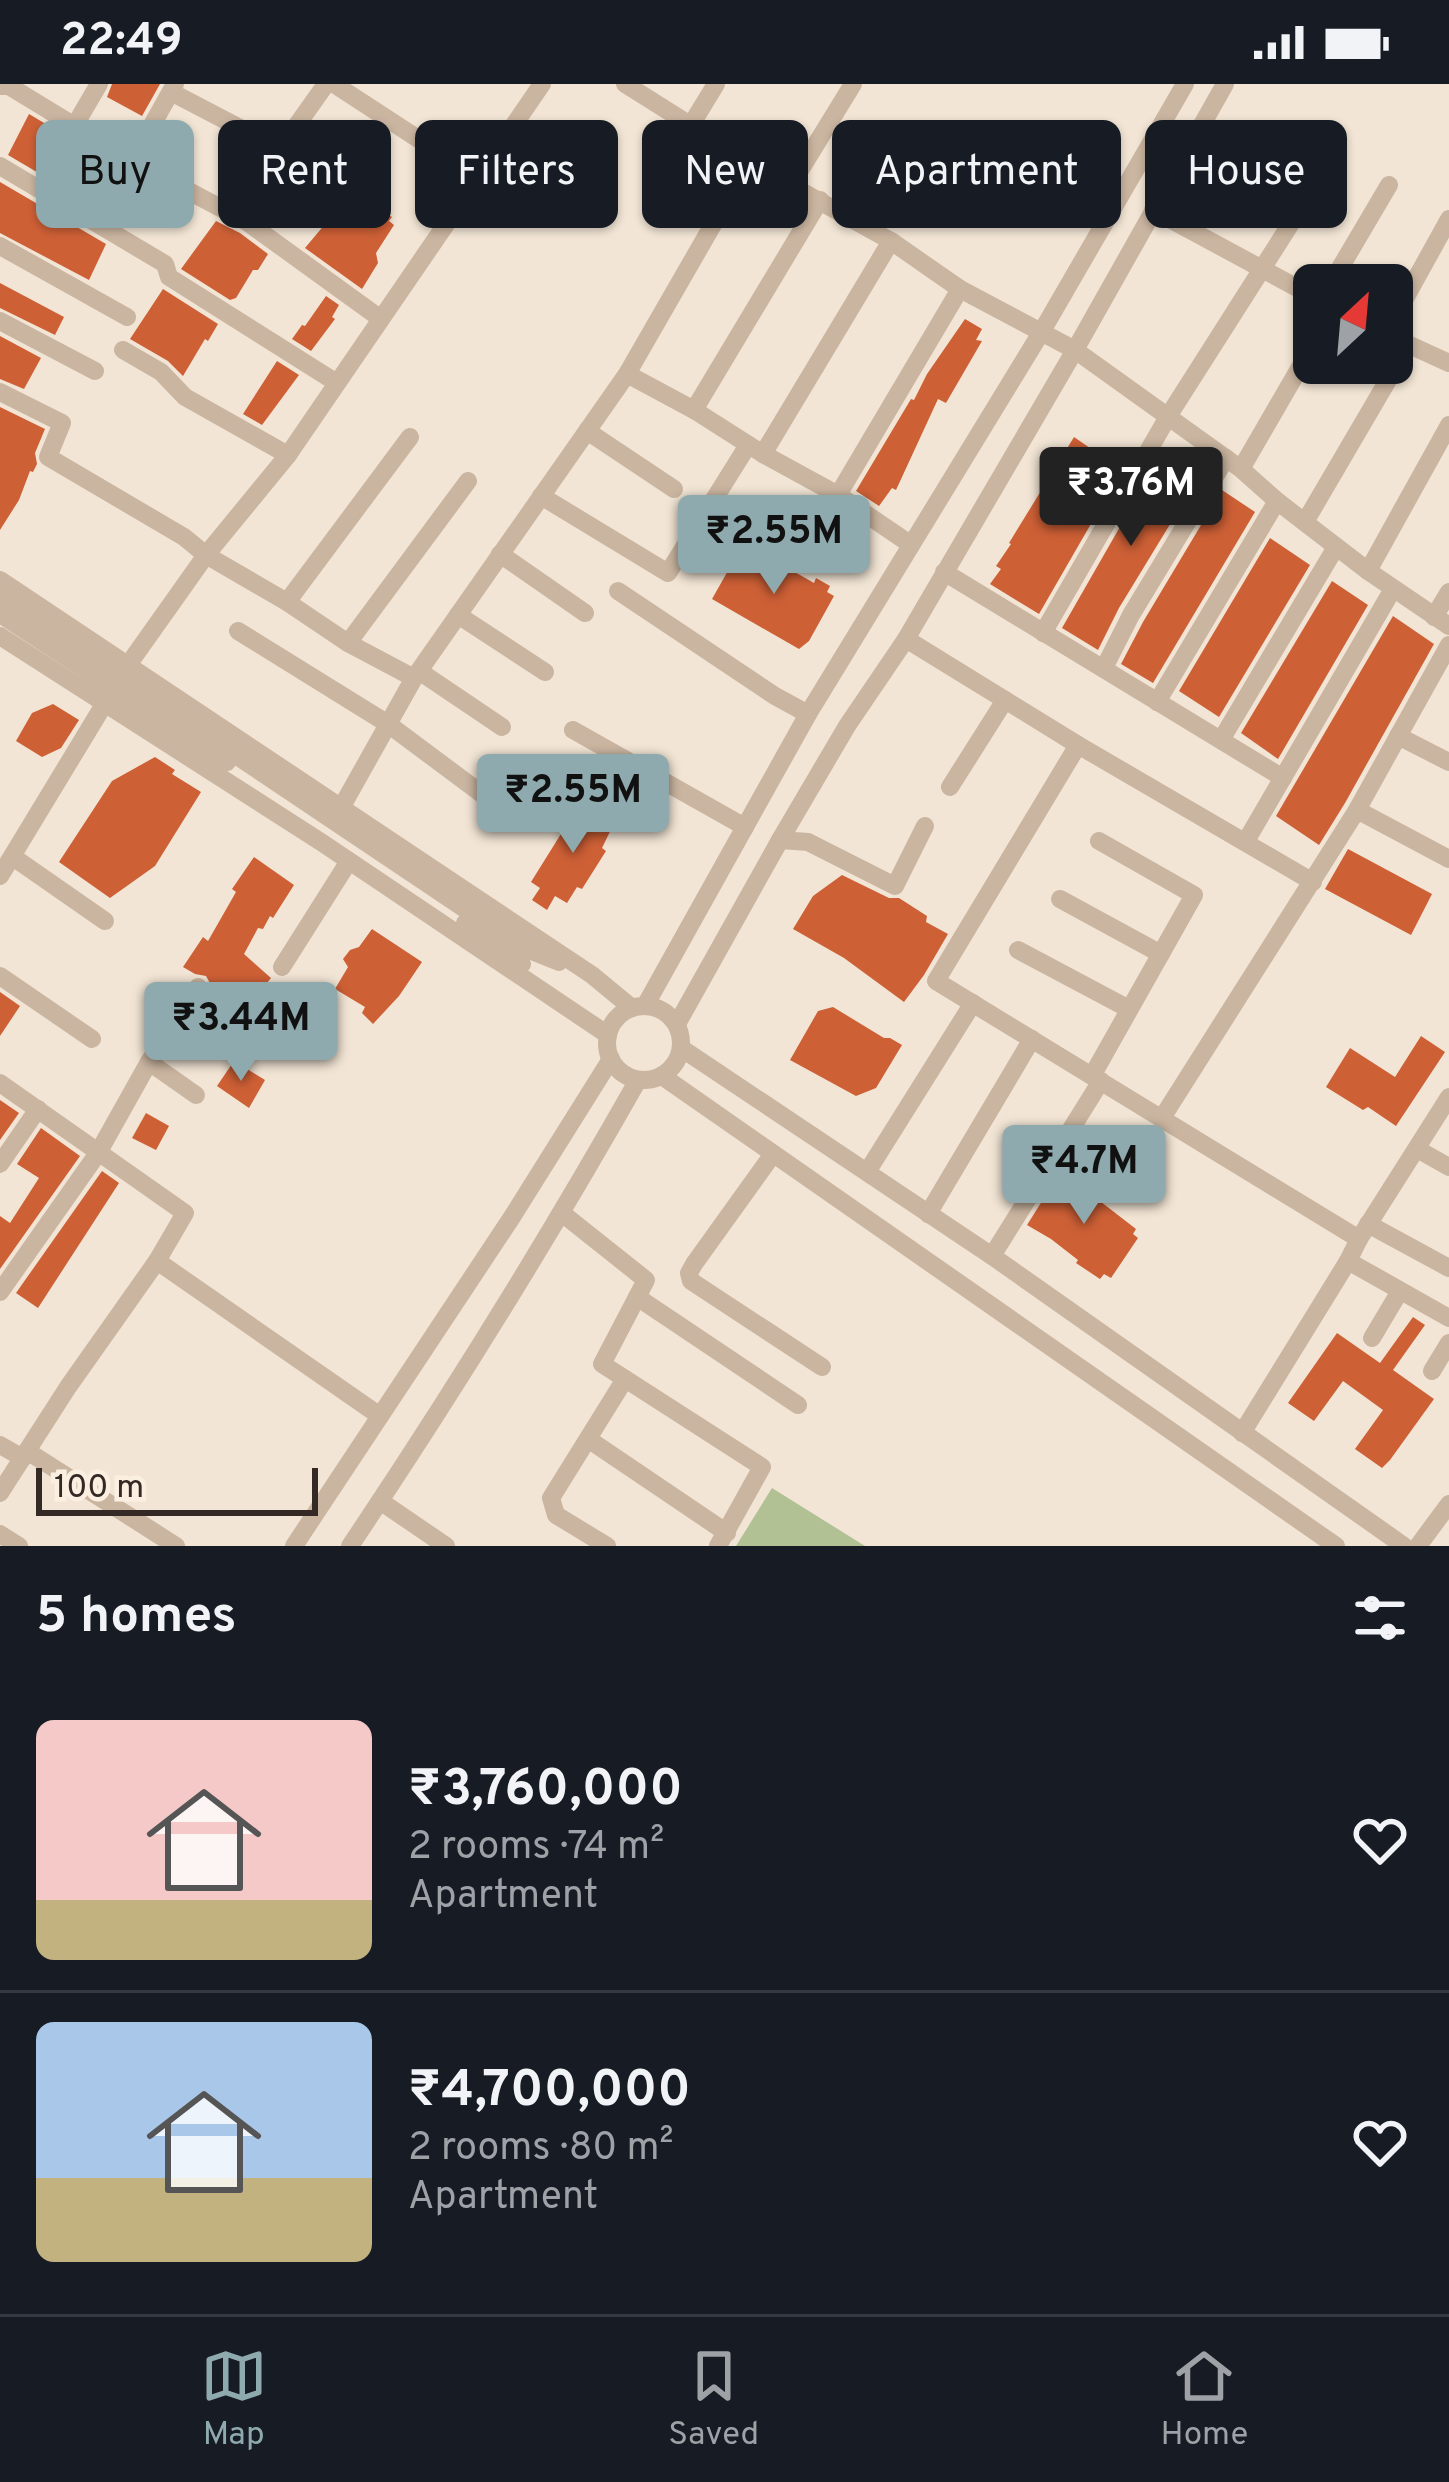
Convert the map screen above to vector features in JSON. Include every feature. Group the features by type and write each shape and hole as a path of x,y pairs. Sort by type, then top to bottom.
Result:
{"street":[{"path":"78,120 99,84"},
{"path":"517,120 542,84"},
{"path":"626,84 683,120"},
{"path":"694,120 716,84"},
{"path":"808,157 853,84"},
{"path":"638,1007 1185,84"},
{"path":"1204,120 1225,84"},
{"path":"308,120 341,86 391,131 415,144"},
{"path":"4,87 66,120"},
{"path":"155,120 173,88 230,120"},
{"path":"0,166 165,264 169,277 338,383"},
{"path":"1342,264 1388,185"},
{"path":"808,194 891,241 959,289 1075,350 1234,463 1277,502 1442,622 1449,592"},
{"path":"694,410 820,200"},
{"path":"1413,284 1449,219"},
{"path":"677,1024 779,840 906,639 1145,224"},
{"path":"255,228 381,319"},
{"path":"0,876 128,664 206,555 288,455 444,228"},
{"path":"340,808 416,674 627,374 711,228"},
{"path":"1187,228 1293,285"},
{"path":"1043,633 1169,415 1288,228"},
{"path":"542,496 668,573 756,449 891,241"},
{"path":"0,246 127,317"},
{"path":"838,495 959,289"},
{"path":"0,321 94,371"},
{"path":"1413,347 1448,360"},
{"path":"123,350 161,372 185,397 288,455"},
{"path":"627,374 838,495 910,544"},
{"path":"1104,668 1131,615 1293,374"},
{"path":"1306,522 1378,384"},
{"path":"0,392 62,423 48,457 184,537 348,644 416,674 502,727"},
{"path":"1368,571 1449,424"},
{"path":"587,430 674,489"},
{"path":"287,602 410,437"},
{"path":"348,644 468,482"},
{"path":"1157,701 1277,502"},
{"path":"1221,740 1336,547"},
{"path":"500,554 585,613"},
{"path":"944,572 1283,778"},
{"path":"0,580 638,1007"},
{"path":"1246,841 1393,589"},
{"path":"617,591 808,714"},
{"path":"0,597 472,921 568,1009"},
{"path":"0,614 472,921 524,949 592,975"},
{"path":"458,615 545,672"},
{"path":"238,631 388,724 486,797"},
{"path":"0,636 608,1035"},
{"path":"906,639 1313,882"},
{"path":"1162,1118 1357,810 1449,645"},
{"path":"950,787 1005,700"},
{"path":"573,730 745,827"},
{"path":"1398,736 1449,762"},
{"path":"1078,745 935,981 1363,1232 1449,1268"},
{"path":"1357,810 1449,859"},
{"path":"779,840 808,842 895,886 925,826"},
{"path":"992,1256 1096,1079 1194,896 1099,841"},
{"path":"13,857 105,921"},
{"path":"282,967 349,861"},
{"path":"1060,898 1161,954"},
{"path":"1018,950 1130,1010"},
{"path":"0,976 92,1039"},
{"path":"0,1292 98,1153 198,987"},
{"path":"867,1172 973,1003"},
{"path":"638,1007 657,1008 677,1024 681,1036 678,1060 662,1076 638,1080 627,1076 607,1048 612,1023 638,1007"},
{"path":"928,1214 1032,1040"},
{"path":"681,1048 992,1256 1404,1546"},
{"path":"294,1546 611,1059"},
{"path":"149,1062 196,1095"},
{"path":"662,1076 1336,1546"},
{"path":"350,1546 562,1214 638,1080"},
{"path":"0,1083 185,1213 157,1262 0,1493"},
{"path":"1242,1433 1449,1097"},
{"path":"0,1164 38,1109"},
{"path":"1417,1149 1449,1167"},
{"path":"773,1154 689,1273 691,1281 822,1367"},
{"path":"562,1214 646,1280 602,1364 762,1467 723,1539 588,1439"},
{"path":"1348,1261 1449,1318"},
{"path":"157,1262 380,1416"},
{"path":"1372,1338 1400,1291"},
{"path":"637,1297 799,1405"},
{"path":"1432,1370 1449,1343"},
{"path":"607,1546 556,1515 551,1498 625,1379"},
{"path":"0,1445 25,1454 176,1546"},
{"path":"380,1501 446,1546"},
{"path":"1418,1546 1449,1504"}],"green space":[{"path":"772,1488 865,1546 736,1546"}],"building":[{"path":"112,84 160,84 142,116 107,97"},
{"path":"29,114 39,120 36,172 8,155"},
{"path":"0,182 36,203 36,228 79,228 106,244 89,280 0,233"},
{"path":"216,221 218,228 240,233 268,254 230,300 181,269"},
{"path":"394,225 362,289 305,248 322,228"},
{"path":"0,283 64,317 55,335 0,308"},
{"path":"163,289 218,324 183,376 168,361 130,339"},
{"path":"326,296 339,305 335,319 311,351 292,339"},
{"path":"965,319 982,329 976,340 982,341 946,403 938,399 896,490 892,488 879,506 856,491"},
{"path":"0,336 41,358 24,389 0,379"},
{"path":"277,361 299,375 262,425 243,414"},
{"path":"0,407 45,429 35,453 37,464 0,530"},
{"path":"1074,437 1122,470 1039,614 990,584 1001,569 996,566 1009,543"},
{"path":"1164,450 1200,475 1098,650 1062,628"},
{"path":"1222,490 1255,512 1153,683 1121,664"},
{"path":"1270,538 1310,565 1219,717 1179,691"},
{"path":"742,546 754,546 814,583 816,578 830,586 827,592 834,596 809,641 799,649 712,599"},
{"path":"1332,581 1368,605 1278,759 1241,733"},
{"path":"1393,616 1434,644 1319,845 1276,816"},
{"path":"53,704 79,720 61,748 42,757 16,741 32,713"},
{"path":"155,757 201,792 155,866 110,898 59,862 112,781"},
{"path":"588,801 616,819 602,848 606,851 582,889 577,887 567,903 555,896 547,910 532,900 540,888 531,882 574,813 579,816"},
{"path":"1348,849 1432,894 1411,935 1325,889"},
{"path":"254,857 294,885 273,918 263,929 258,928 244,954 271,978 250,1004 236,1010 206,976 183,967 203,937 208,941 236,892 232,889"},
{"path":"842,875 889,898 899,898 948,934 904,1002 844,958 793,929 813,896"},
{"path":"372,929 422,962 373,1024 362,1013 365,1007 335,989 348,967 343,959"},
{"path":"0,992 20,1006 0,1036"},
{"path":"833,1007 902,1045 876,1088 856,1096 790,1060 818,1011"},
{"path":"1421,1036 1445,1052 1396,1126 1326,1087 1350,1048 1395,1077"},
{"path":"234,1061 265,1080 249,1108 217,1086"},
{"path":"0,1100 19,1113 0,1140"},
{"path":"146,1113 169,1126 156,1150 132,1138"},
{"path":"41,1128 80,1156 0,1269 0,1216 10,1223 39,1178 17,1164"},
{"path":"102,1171 119,1183 38,1308 16,1293"},
{"path":"1061,1171 1136,1229 1133,1234 1138,1238 1111,1278 1104,1274 1100,1279 1027,1225"},
{"path":"1413,1317 1425,1325 1393,1370 1434,1399 1382,1468 1355,1449 1383,1410 1343,1381 1314,1421 1288,1403 1337,1333 1380,1363"}]}
